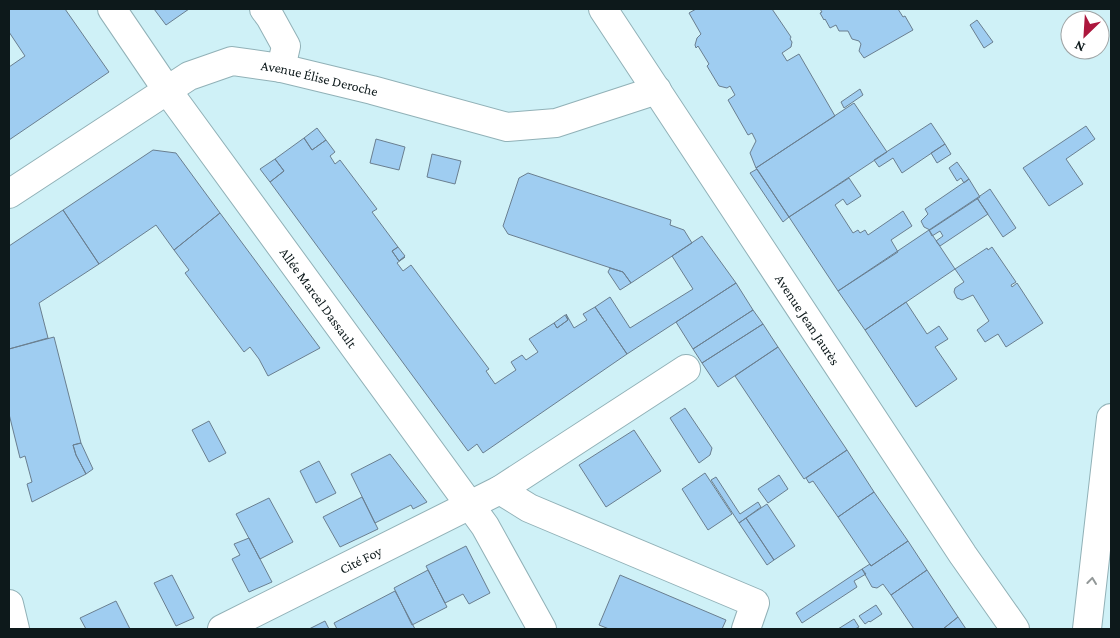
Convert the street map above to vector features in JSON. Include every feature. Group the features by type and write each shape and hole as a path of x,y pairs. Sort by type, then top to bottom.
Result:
{"street":[{"name":"Allée Marcel Dassault","path":"112,9 167,90 486,526 542,629"},
{"path":"264,9 286,46 281,68"},
{"name":"Avenue Jean Jaurès","path":"603,9 958,547 1015,629"},
{"name":"Avenue Élise Deroche","path":"9,194 189,76 232,61 281,68 372,90 507,127 556,123 657,90"},
{"name":"Cité Foy","path":"222,629 500,490 686,369"},
{"path":"1087,629 1111,418"},
{"path":"500,490 529,508 755,603 746,629"},
{"path":"9,604 15,629"}],"building":[{"path":"9,9 65,9 109,72 9,140 9,67 25,56 9,32"},
{"path":"154,9 189,9 166,25"},
{"path":"696,9 772,9 791,37 791,47 782,53 787,61 799,54 835,116 756,168 750,153 756,141 752,133 748,135 728,100 735,95 730,86 727,88 719,86 707,66 709,64 698,46 696,48 697,38 701,34 689,13"},
{"path":"820,9 898,9 903,17 905,16 913,30 864,58 859,51 861,44 859,41 852,39 848,31 839,31 836,25 830,28 820,13 822,12"},
{"path":"977,20 993,42 984,48 970,25"},
{"path":"860,89 863,95 844,108 841,102"},
{"path":"854,103 887,152 789,217 756,168"},
{"path":"931,123 945,144 902,173 893,158 879,167 874,160"},
{"path":"1086,126 1095,139 1066,159 1083,184 1049,206 1023,168"},
{"path":"317,128 326,140 312,150 304,138"},
{"path":"304,138 312,150 326,140 335,152 330,156 335,164 340,160 377,209 372,212 398,247 392,251 399,261 405,257 397,263 403,271 411,265 489,369 486,371 495,384 516,370 511,362 522,355 526,360 538,352 529,339 554,323 557,328 568,320 566,314 574,328 587,320 583,314 595,307 627,354 483,453 477,444 468,451 270,182 284,171 275,159"},
{"path":"376,139 405,147 399,170 370,163"},
{"path":"945,144 951,154 937,163 931,153"},
{"path":"153,150 176,153 220,213 174,250 156,225 99,264 63,210"},
{"path":"432,154 461,161 455,184 427,177"},
{"path":"275,159 284,171 270,182 260,169"},
{"path":"957,162 969,179 964,183 961,178 957,181 949,168"},
{"path":"757,169 789,217 783,222 750,173"},
{"path":"528,173 671,220 670,225 684,230 692,243 631,283 623,272 508,234 503,226 519,178"},
{"path":"849,178 861,196 847,205 843,199 835,205 853,233 858,230 860,233 865,230 868,235 903,211 912,226 891,240 898,252 838,291 789,217"},
{"path":"969,179 980,197 930,230 924,227 921,221 928,214 925,209"},
{"path":"990,189 1016,228 1003,237 977,198"},
{"path":"977,198 988,214 940,246 936,241 943,236 940,231 932,236 929,230"},
{"path":"63,210 99,264 39,303 48,338 9,349 9,246"},
{"path":"220,213 320,348 268,376 250,347 244,352 185,273 189,270 174,250"},
{"path":"929,230 955,269 865,330 838,291"},
{"path":"702,236 736,283 627,354 595,307 610,297 630,328 693,289 672,256"},
{"path":"398,247 405,256 399,261 392,251"},
{"path":"992,247 1016,282 1011,285 1012,287 1017,283 1043,323 1006,347 998,334 985,342 977,330 989,321 973,295 962,300 957,298 954,292 955,288 964,282 955,269 987,248 988,250"},
{"path":"610,268 623,272 631,283 620,290 608,272"},
{"path":"736,283 753,310 693,349 676,322"},
{"path":"906,302 927,334 939,326 948,339 935,347 957,379 916,407 865,330"},
{"path":"753,310 763,324 702,363 693,349"},
{"path":"565,315 568,320 557,328 554,323"},
{"path":"763,324 778,347 718,387 702,363"},
{"path":"54,337 81,443 73,445 86,474 32,502 27,484 32,482 25,456 20,458 9,414 9,349"},
{"path":"778,347 847,450 804,479 735,376"},
{"path":"685,408 712,448 710,455 699,463 670,418"},
{"path":"209,421 226,453 209,462 192,430"},
{"path":"634,430 661,471 606,507 579,465"},
{"path":"81,443 93,469 86,474 73,445"},
{"path":"847,450 874,492 838,517 813,481 809,483 806,478"},
{"path":"390,454 427,502 413,509 411,505 375,523 351,474"},
{"path":"319,461 336,493 316,503 300,471"},
{"path":"705,473 732,514 708,530 682,489"},
{"path":"779,475 788,489 768,503 758,489"},
{"path":"716,477 740,514 758,502 761,507 739,523 711,480"},
{"path":"874,492 908,541 871,566 838,517"},
{"path":"362,497 378,529 340,547 323,517"},
{"path":"269,498 293,542 260,559 236,514"},
{"path":"767,504 795,546 774,560 746,518"},
{"path":"746,518 774,560 767,565 739,523"},
{"path":"249,538 272,582 249,592 232,559 240,555 234,544"},
{"path":"908,541 927,570 891,595 883,584 877,588 872,587 862,569 870,564 871,566"},
{"path":"466,546 490,593 469,604 463,594 445,603 426,566"},
{"path":"862,569 866,574 854,581 857,587 802,623 796,613"},
{"path":"428,570 447,607 412,625 394,588"},
{"path":"927,570 958,617 943,629 914,629 891,595"},
{"path":"172,575 194,618 176,626 154,583"},
{"path":"620,575 726,620 722,629 609,629 599,625"},
{"path":"395,591 415,629 337,629 334,623"},
{"path":"116,601 130,629 86,629 80,618"},
{"path":"876,605 882,614 865,624 859,616"},
{"path":"958,617 966,629 943,629"},
{"path":"854,619 859,627 855,629 838,629"},
{"path":"325,621 329,629 309,629"}]}
